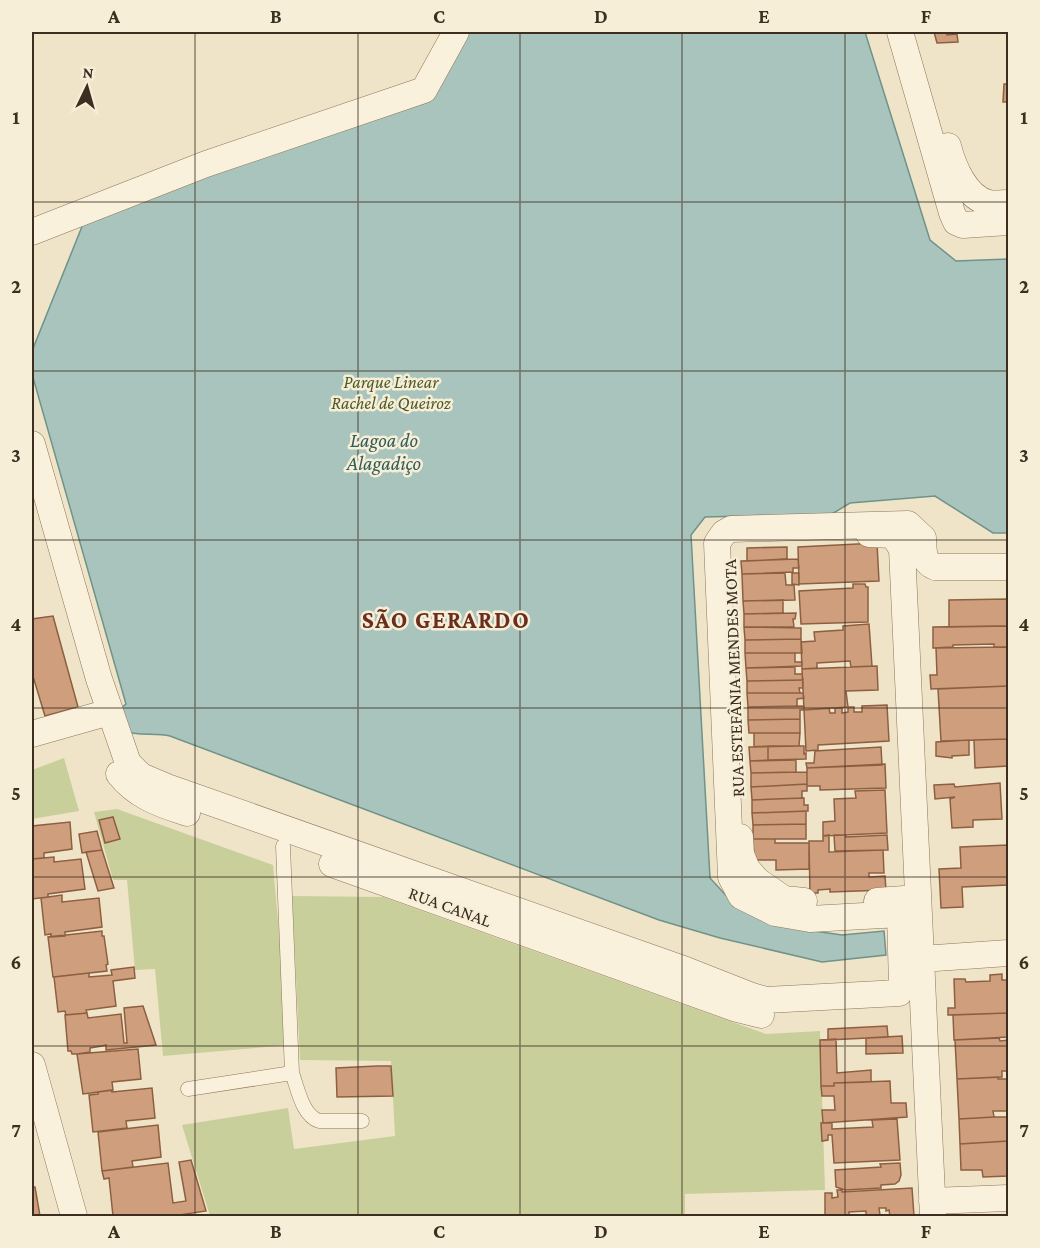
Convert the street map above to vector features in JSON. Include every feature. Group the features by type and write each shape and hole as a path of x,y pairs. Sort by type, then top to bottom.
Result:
{"street":[{"path":"32,232 206,164 424,90 456,32"},
{"path":"900,32 956,222 963,225 1008,222"},
{"path":"916,32 951,157 964,184 986,202 1008,203"},
{"path":"32,444 108,709 128,763 141,776 686,970 752,996 766,999 899,993 902,985 900,914 810,919 775,913 741,896 731,877 717,543 730,529 908,524 923,538 926,561 929,565 935,567 1008,567"},
{"name":"RUA CANAL","path":"32,498 99,715 109,755 120,776 132,789 147,799 693,994 759,1015 792,1015 923,1005"},
{"name":"RUA ESTEFÂNIA MENDES MOTA","path":"918,898 827,904 783,899 758,881 747,869 741,854 728,569 730,551 736,541 746,537 875,534 893,536 902,549 904,584 932,1209"},
{"path":"904,584 1008,582"},
{"path":"32,734 99,715"},
{"path":"921,959 1008,953"},
{"path":"32,1065 74,1216"},
{"path":"932,1209 1008,1198"}],"lane":[{"path":"283,846 292,1073 306,1111 313,1119 319,1121 362,1120"},
{"path":"188,1089 292,1073"}],"green space":[{"path":"64,758 79,811 32,819 32,770"},
{"path":"117,809 273,865 289,1045 163,1056 155,969 135,970 127,880 113,880 94,812"},
{"path":"292,896 383,897 766,1034 820,1031 825,1190 685,1194 685,1216 210,1216 182,1125 288,1108 294,1149 395,1136 391,1061 300,1060"}],"water":[{"name":"Lagoa do Alagadiço","path":"467,32 865,32 930,240 956,261 1008,259 1008,533 993,533 935,496 850,503 832,514 705,517 691,535 710,878 732,902 786,927 842,935 884,931 886,955 822,962 720,938 659,920 170,736 123,731 118,710 126,704 32,374 32,351 83,224 192,179 428,102"}],"building":[{"path":"934,32 946,32 947,35 957,34 958,42 937,43"},
{"path":"1004,84 1008,84 1008,102 1003,102"},
{"path":"877,543 879,581 799,584 798,547"},
{"path":"787,547 787,559 747,561 747,548"},
{"path":"798,559 799,568 793,568 793,572 742,574 741,561"},
{"path":"785,573 786,585 794,585 795,600 743,601 742,574"},
{"path":"792,573 799,573 799,585 792,584"},
{"path":"853,584 865,584 868,587 868,622 801,624 799,591 853,588"},
{"path":"1008,599 1008,626 949,627 949,600"},
{"path":"783,600 783,613 744,614 743,601"},
{"path":"796,613 793,619 794,627 744,627 744,614"},
{"path":"53,616 78,707 45,716 32,673 32,619"},
{"path":"869,624 872,666 851,667 850,661 817,663 817,668 802,669 801,642 815,641 814,632 843,630 843,626"},
{"path":"1008,626 1008,647 994,647 994,644 933,648 933,627"},
{"path":"744,627 801,628 801,639 745,640"},
{"path":"801,639 802,653 745,653 745,640"},
{"path":"1007,647 1008,686 931,689 930,675 937,675 936,648"},
{"path":"745,653 795,653 795,662 802,662 802,666 746,668"},
{"path":"877,666 878,690 846,691 848,707 804,710 802,669"},
{"path":"795,667 795,674 802,674 803,680 747,681 746,668"},
{"path":"803,680 803,688 799,688 800,693 747,693 747,681"},
{"path":"1008,686 1008,739 941,741 938,689"},
{"path":"747,693 803,693 804,698 797,699 797,706 748,707"},
{"path":"887,705 889,741 818,745 818,750 806,751 804,710 829,708 830,713 835,713 835,708 842,708 842,713 848,712 848,707 854,707 854,712 862,712 862,706"},
{"path":"804,706 804,710 800,710 800,719 748,720 748,707"},
{"path":"800,719 800,733 749,733 748,720"},
{"path":"754,733 800,733 799,746 754,747"},
{"path":"1008,739 1008,766 975,768 974,740"},
{"path":"969,740 969,755 952,756 952,758 936,756 936,742"},
{"path":"768,746 804,746 806,759 768,760"},
{"path":"768,746 768,760 750,761 749,747"},
{"path":"881,747 882,765 807,768 806,763 814,763 815,751"},
{"path":"796,760 796,772 751,773 750,761"},
{"path":"885,764 886,788 820,790 820,786 807,786 807,768"},
{"path":"807,772 807,784 751,787 751,773"},
{"path":"1000,783 1002,819 973,820 973,827 952,828 950,799 955,797 935,799 934,785 954,784 955,787"},
{"path":"807,784 807,791 802,791 802,798 752,800 751,787"},
{"path":"885,790 887,833 823,836 823,822 835,821 834,799 856,798 855,791"},
{"path":"804,798 804,805 808,805 808,811 752,813 752,800"},
{"path":"806,811 806,824 753,825 752,813"},
{"path":"113,817 120,839 105,843 99,820"},
{"path":"70,822 72,849 44,853 44,858 32,859 32,826"},
{"path":"806,824 806,839 753,839 753,825"},
{"path":"97,831 102,850 82,853 79,834"},
{"path":"829,835 829,852 883,850 884,873 869,873 869,877 885,876 886,890 830,892 830,889 810,893 809,841 823,841 823,836"},
{"path":"834,835 846,835 846,837 887,835 888,850 835,851"},
{"path":"753,839 775,839 775,843 809,843 809,869 776,870 776,860 754,860"},
{"path":"1008,845 1008,885 962,887 963,907 941,908 939,869 961,868 960,847"},
{"path":"102,850 114,888 98,891 86,852"},
{"path":"54,857 54,862 81,859 85,889 48,894 48,897 32,899 32,859"},
{"path":"62,895 62,902 99,898 102,927 65,932 65,936 45,935 41,898"},
{"path":"102,931 108,964 106,965 107,971 53,977 48,937"},
{"path":"134,967 135,978 113,981 116,1006 86,1010 87,1013 66,1015 65,1011 58,1012 54,977 89,973 89,977 112,975 111,970"},
{"path":"1002,974 1002,980 1008,980 1008,1013 948,1015 948,1008 955,1008 954,979 965,979 966,982 990,981 990,975"},
{"path":"143,1006 156,1045 106,1050 106,1045 90,1048 90,1052 77,1054 68,1051 65,1015 87,1013 88,1018 121,1014 124,1043 127,1043 124,1008"},
{"path":"1008,1013 1008,1037 954,1040 953,1015"},
{"path":"887,1026 888,1037 828,1040 828,1029"},
{"path":"902,1036 903,1053 866,1054 866,1038"},
{"path":"999,1038 1000,1041 1008,1040 1008,1071 1002,1071 1002,1077 957,1079 955,1040"},
{"path":"836,1039 837,1073 871,1070 871,1082 834,1083 834,1086 821,1086 820,1040"},
{"path":"138,1049 141,1079 112,1082 113,1090 83,1094 77,1054"},
{"path":"391,1066 393,1096 337,1097 336,1068"},
{"path":"998,1077 998,1079 1008,1079 1008,1111 993,1111 994,1117 959,1119 957,1079"},
{"path":"890,1081 891,1103 906,1103 907,1117 823,1123 822,1110 835,1110 834,1096 822,1096 821,1086 834,1086 834,1083"},
{"path":"152,1088 155,1118 126,1121 127,1128 93,1132 89,1095 111,1090 112,1092"},
{"path":"1008,1117 1008,1141 960,1144 959,1119"},
{"path":"897,1119 900,1160 834,1163 832,1135 828,1135 828,1140 822,1141 821,1123 832,1123 832,1129 873,1127 872,1120"},
{"path":"158,1125 161,1157 132,1161 133,1167 102,1171 98,1132"},
{"path":"1008,1141 1008,1176 983,1177 982,1170 961,1170 960,1144"},
{"path":"191,1160 206,1211 173,1216 113,1216 109,1178 104,1179 102,1171 168,1163 173,1203 186,1201 179,1162"},
{"path":"900,1163 901,1175 895,1184 881,1185 881,1188 845,1190 836,1187 835,1170 881,1167 880,1164"},
{"path":"32,1187 35,1187 40,1216 32,1216"},
{"path":"912,1188 914,1216 890,1216 889,1210 879,1208 880,1215 866,1216 866,1211 849,1212 849,1216 825,1216 825,1193 832,1193 832,1198 838,1197 837,1190 842,1190 842,1192"}],"district":[{"name":"SÃO GERARDO","path":"446,619"}],"park label":[{"name":"Parque Linear Rachel de Queiroz","path":"391,392"}]}
